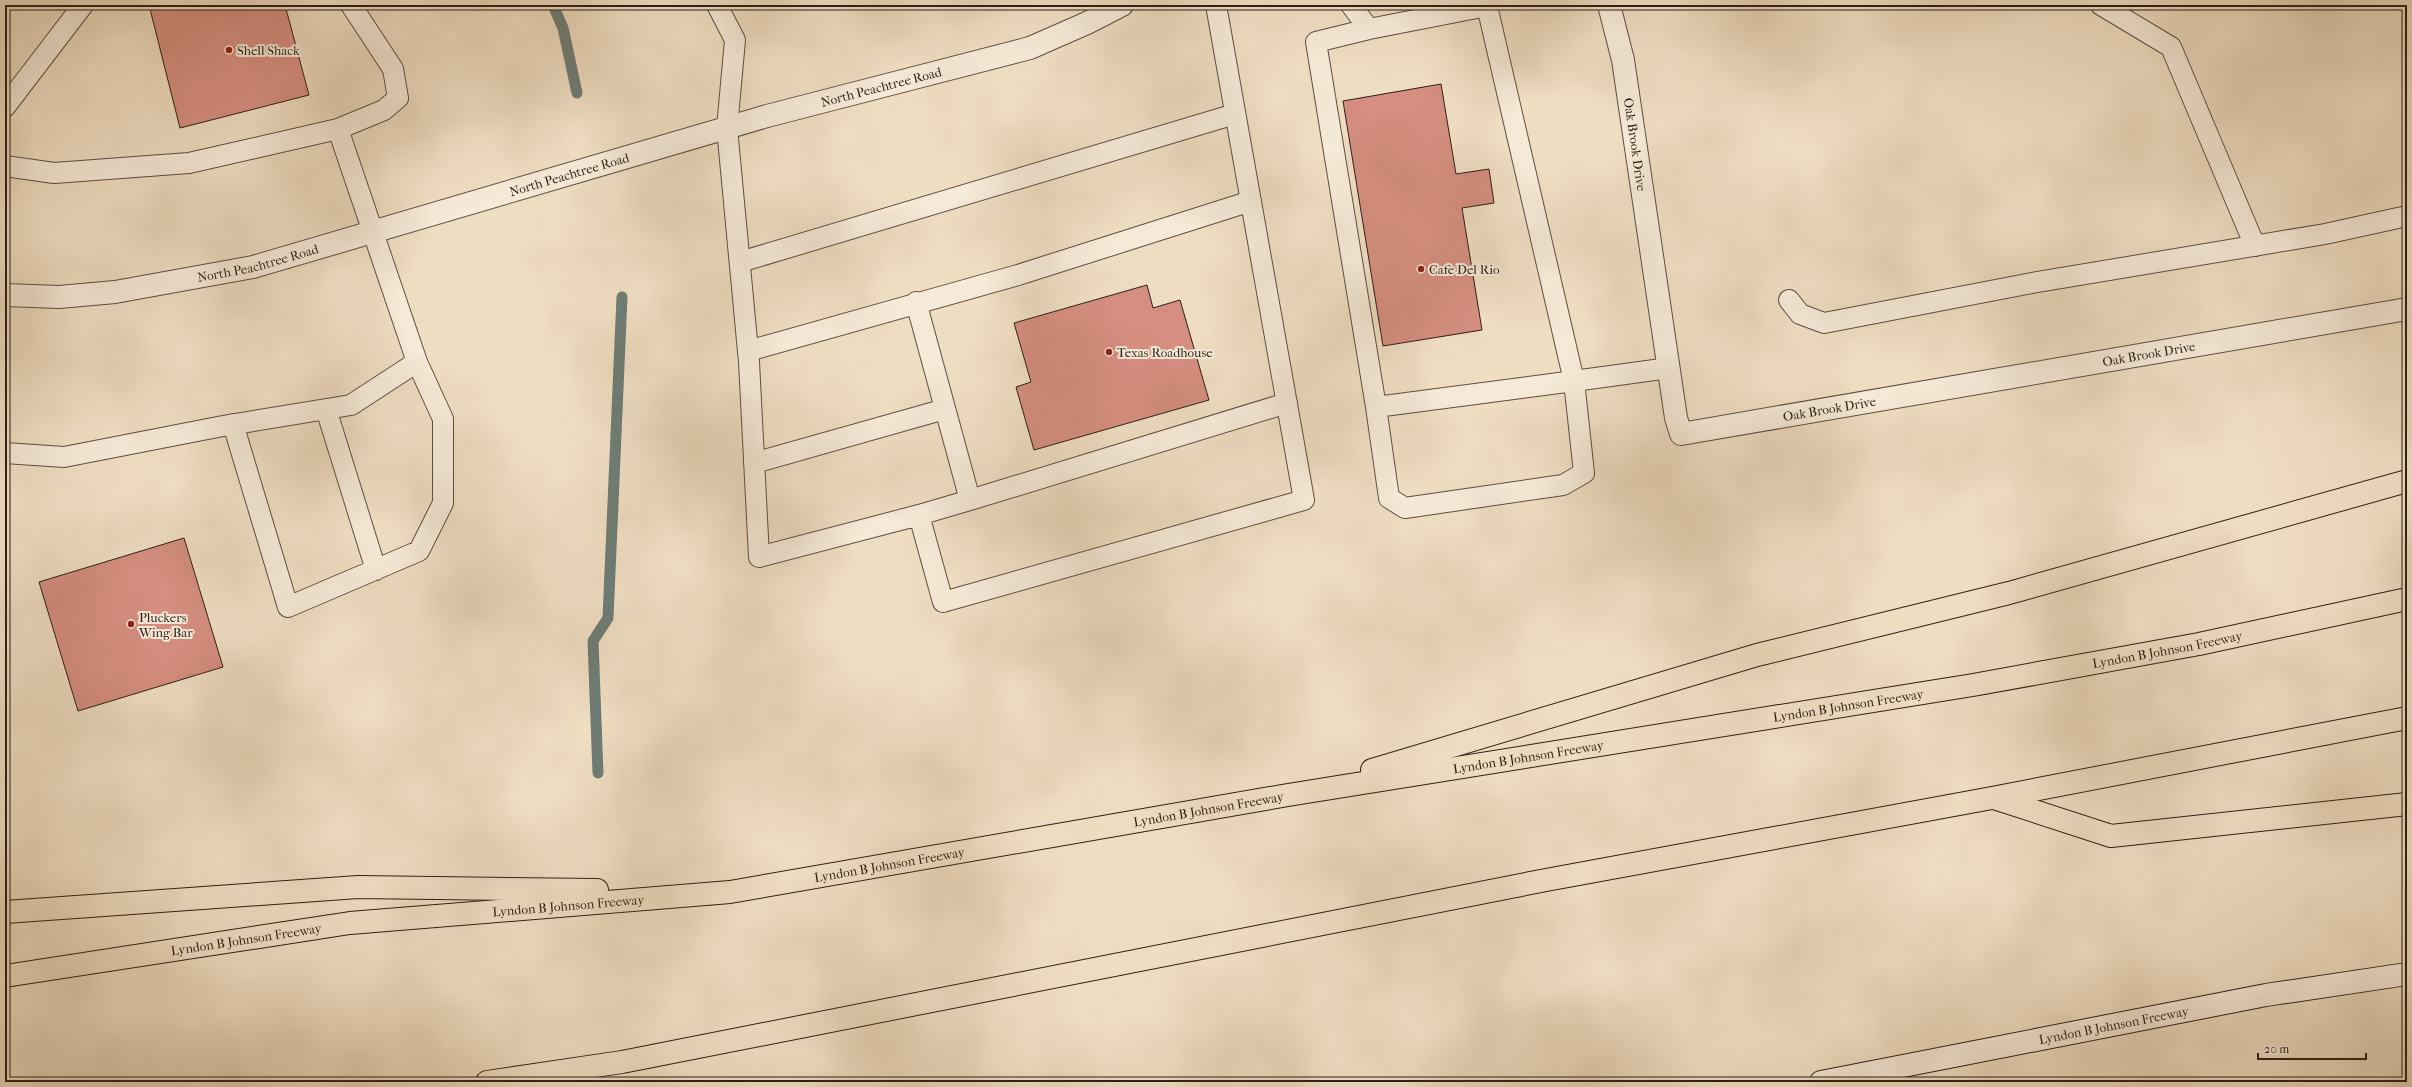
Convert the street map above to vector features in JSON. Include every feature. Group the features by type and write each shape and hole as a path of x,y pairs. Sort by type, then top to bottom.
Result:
{"highway":[{"path":"1288,795 1757,655 2009,592 2407,481"},
{"name":"Lyndon B Johnson Freeway","path":"5,976 350,923 730,892 1288,795 1973,685 2199,644 2407,599"},
{"path":"487,1082 622,1062 1539,881 1992,798 2407,718"},
{"path":"1992,798 2111,836 2407,804"},
{"path":"5,912 358,887 730,892"},
{"path":"575,1082 622,1062"}],"street":[{"name":"North Peachtree Road","path":"5,295 59,298 116,292 253,267 727,128 1030,48 1088,23 1122,5"},
{"name":"Oak Brook Drive","path":"1609,5 1624,60 1676,418 1681,434 2407,309"},
{"name":"Lyndon B Johnson Freeway","path":"1821,1082 2266,995 2407,974"}],"lane":[{"path":"5,107 83,5"},
{"path":"5,166 54,173 189,163 338,129 384,110 398,98 393,69 351,5"},
{"path":"919,515 943,602 1304,500 1216,5"},
{"path":"1351,5 1370,29"},
{"path":"2101,5 2171,47 2255,246"},
{"path":"721,6 735,40 727,128 748,351 759,557 919,515 1286,403"},
{"path":"1487,6 1574,381 1584,473 1564,484 1405,508 1389,498 1376,407 1316,42 1370,29 1487,6"},
{"path":"740,262 1235,114"},
{"path":"233,424 288,607 419,551 443,503 443,419 417,362 338,129"},
{"path":"748,351 916,302 1018,275 1251,200"},
{"path":"1789,300 1800,314 1824,323 2032,283 2325,234 2407,216"},
{"path":"916,302 970,500"},
{"path":"5,453 64,457 233,424 351,405 417,362"},
{"path":"1376,407 1669,368"},
{"path":"326,409 376,570"},
{"path":"754,463 945,409"}],"building":[{"name":"Shell Shack","path":"149,5 285,5 309,95 180,128"},
{"name":"Cafe Del Rio","path":"1441,84 1456,174 1489,169 1494,203 1462,208 1482,330 1383,346 1343,101"},
{"name":"Texas Roadhouse","path":"1147,285 1153,308 1180,300 1209,400 1034,450 1016,387 1031,382 1014,323"},
{"name":"Pluckers Wing Bar","path":"184,538 223,667 78,711 39,582"}],"waterway":[{"path":"553,5 563,28 577,93"},
{"path":"598,773 593,641 608,618 622,297"}],"place":[{"name":"Shell Shack","path":"229,50"},
{"name":"Cafe Del Rio","path":"1421,269"},
{"name":"Texas Roadhouse","path":"1109,352"},
{"name":"Pluckers Wing Bar","path":"131,624"}]}
